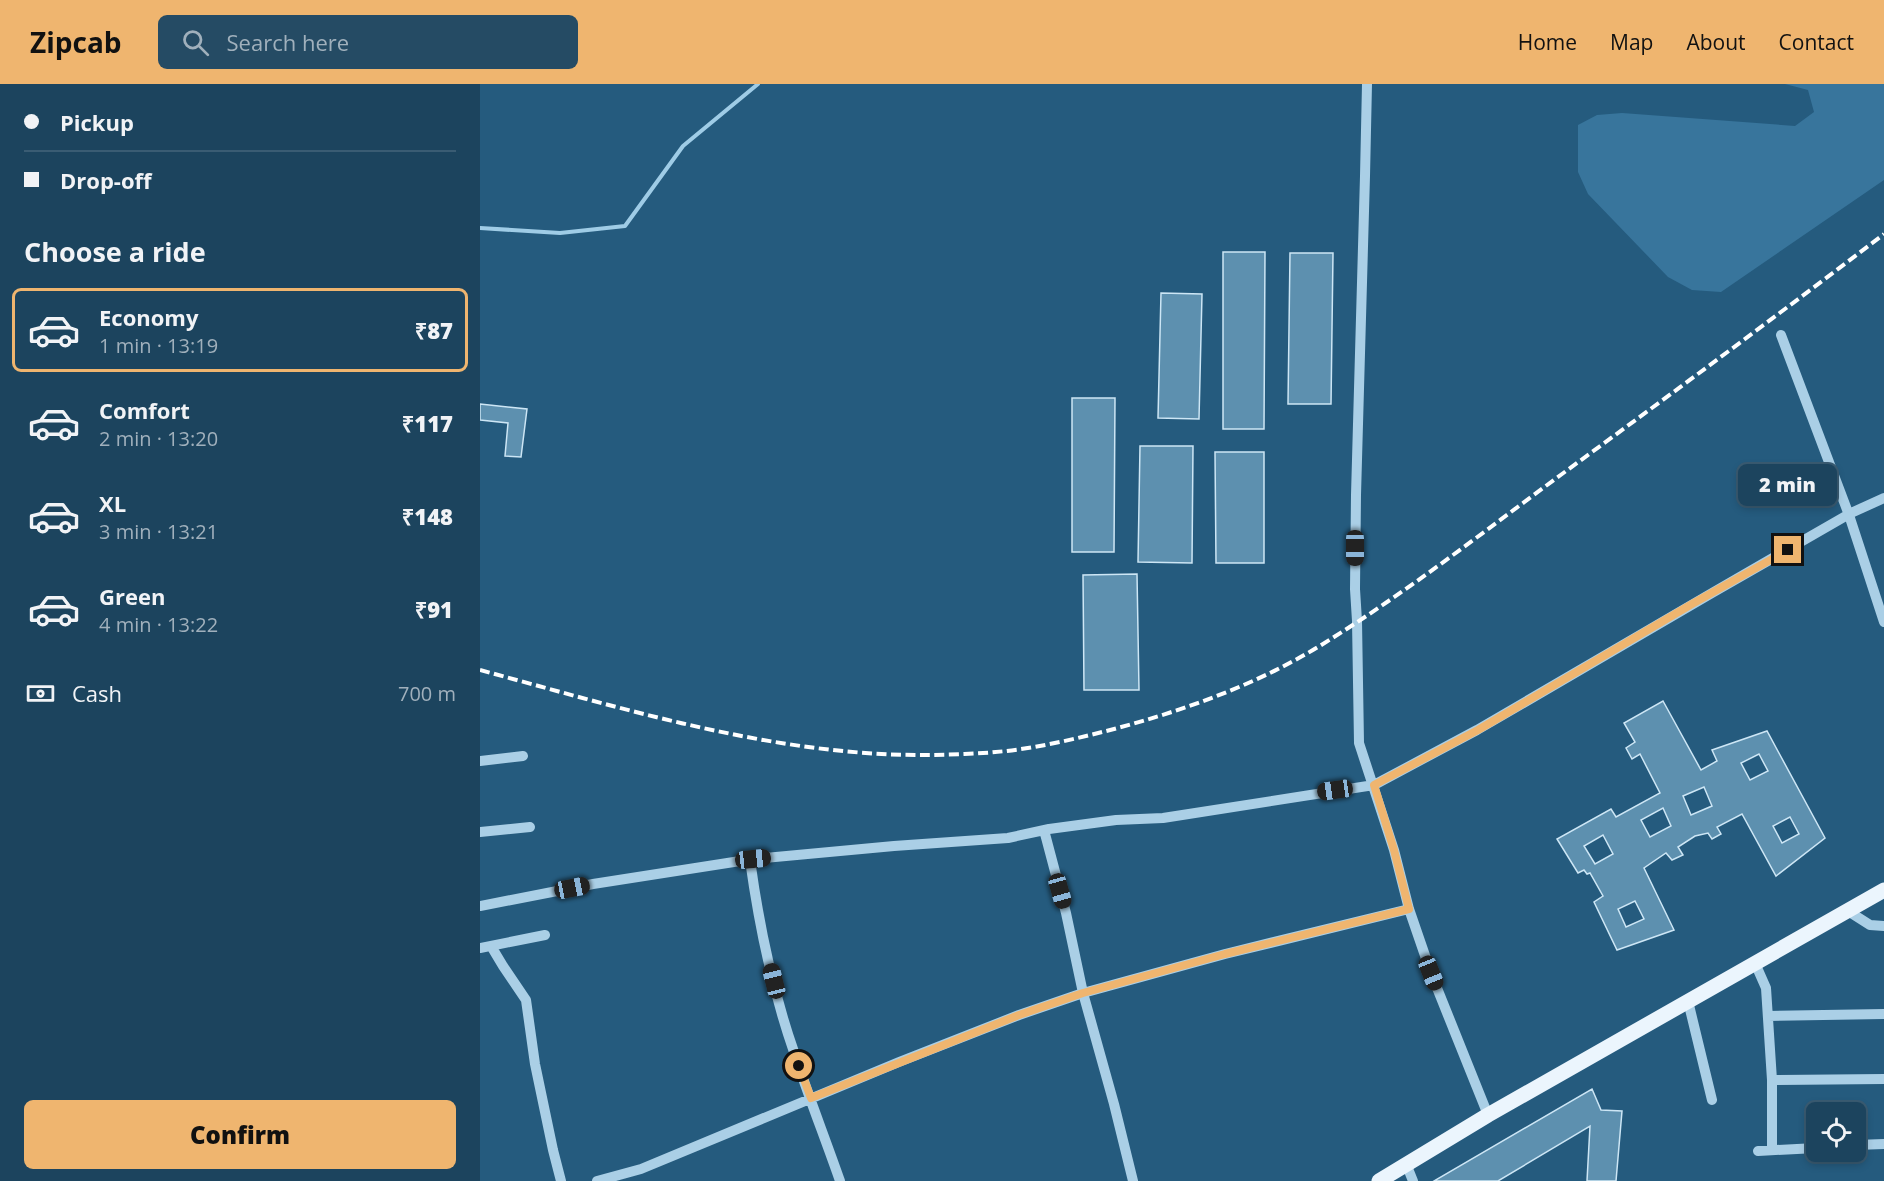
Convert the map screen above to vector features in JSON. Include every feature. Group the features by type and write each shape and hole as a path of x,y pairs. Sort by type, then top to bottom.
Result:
{"main road":[{"path":"1379,1181 1488,1115 1884,890"}],"street":[{"path":"1366,84 1355,588 1358,621 1359,743 1394,850 1409,909 1431,973 1488,1115"},
{"path":"1781,335 1849,515 1884,622"},
{"path":"480,906 593,884 750,860 827,851 1008,838 1044,830 1116,820 1163,818 1374,785 1478,730 1849,515 1884,498"},
{"path":"480,761 523,756"},
{"path":"480,832 530,827"},
{"path":"1044,830 1066,913 1083,993 1133,1181"},
{"path":"750,860 761,932 768,961 793,1050 840,1181"},
{"path":"597,1181 641,1169 1019,1015 1083,993 1225,954 1409,909"},
{"path":"1848,911 1870,925 1884,926"},
{"path":"486,947 545,935"},
{"path":"486,947 503,966 526,1000 535,1064 561,1181"},
{"path":"1755,963 1766,988 1772,1080 1772,1150"},
{"path":"1688,1002 1712,1100"},
{"path":"1768,1016 1884,1014"},
{"path":"1772,1080 1884,1079"},
{"path":"1866,1145 1884,1144"},
{"path":"1758,1151 1806,1148"},
{"path":"1407,1166 1413,1181"}],"shaded area":[{"path":"1785,84 1884,84 1884,180 1721,292 1692,290 1668,277 1588,194 1578,172 1578,125 1597,115 1622,113 1795,126 1814,112 1808,90"}],"building":[{"path":"1223,252 1265,252 1264,429 1223,429"},
{"path":"1290,253 1333,253 1331,404 1288,404"},
{"path":"1161,293 1202,294 1199,419 1158,418"},
{"path":"1072,398 1115,398 1114,552 1072,552"},
{"path":"480,404 527,409 521,457 505,456 508,423 480,420"},
{"path":"1140,446 1193,446 1192,563 1138,562"},
{"path":"1215,452 1264,452 1264,563 1216,563"},
{"path":"1137,574 1139,690 1084,690 1083,575"},
{"path":"1663,701 1701,770 1717,761 1712,750 1767,731 1825,838 1776,876 1742,814 1717,827 1721,834 1712,839 1708,833 1695,836 1678,847 1683,855 1672,860 1666,853 1644,868 1674,930 1617,950 1594,902 1603,896 1590,873 1587,874 1584,870 1578,873 1557,839 1611,809 1616,817 1660,793 1640,754 1632,759 1626,748 1635,742 1624,723","holes":["1759,754 1768,771 1750,780 1741,763","1704,787 1712,806 1691,815 1683,796","1663,808 1671,826 1650,837 1641,820","1790,817 1799,834 1782,843 1773,826","1603,835 1613,854 1595,864 1584,846","1635,901 1644,919 1626,927 1618,909"]},
{"path":"1592,1089 1601,1110 1622,1111 1616,1181 1587,1181 1590,1126 1498,1181 1434,1181"}],"waterway":[{"path":"480,228 560,233 625,226 683,146 758,84"}],"railway":[{"path":"480,670 697,727 809,747 864,753 941,755 1020,749 1087,736 1167,714 1270,673 1350,627 1442,563 1884,234"}],"route":[{"path":"799,1066 811,1098 1019,1015 1083,993 1298,935 1409,909 1374,785 1478,730 1788,550"}]}
